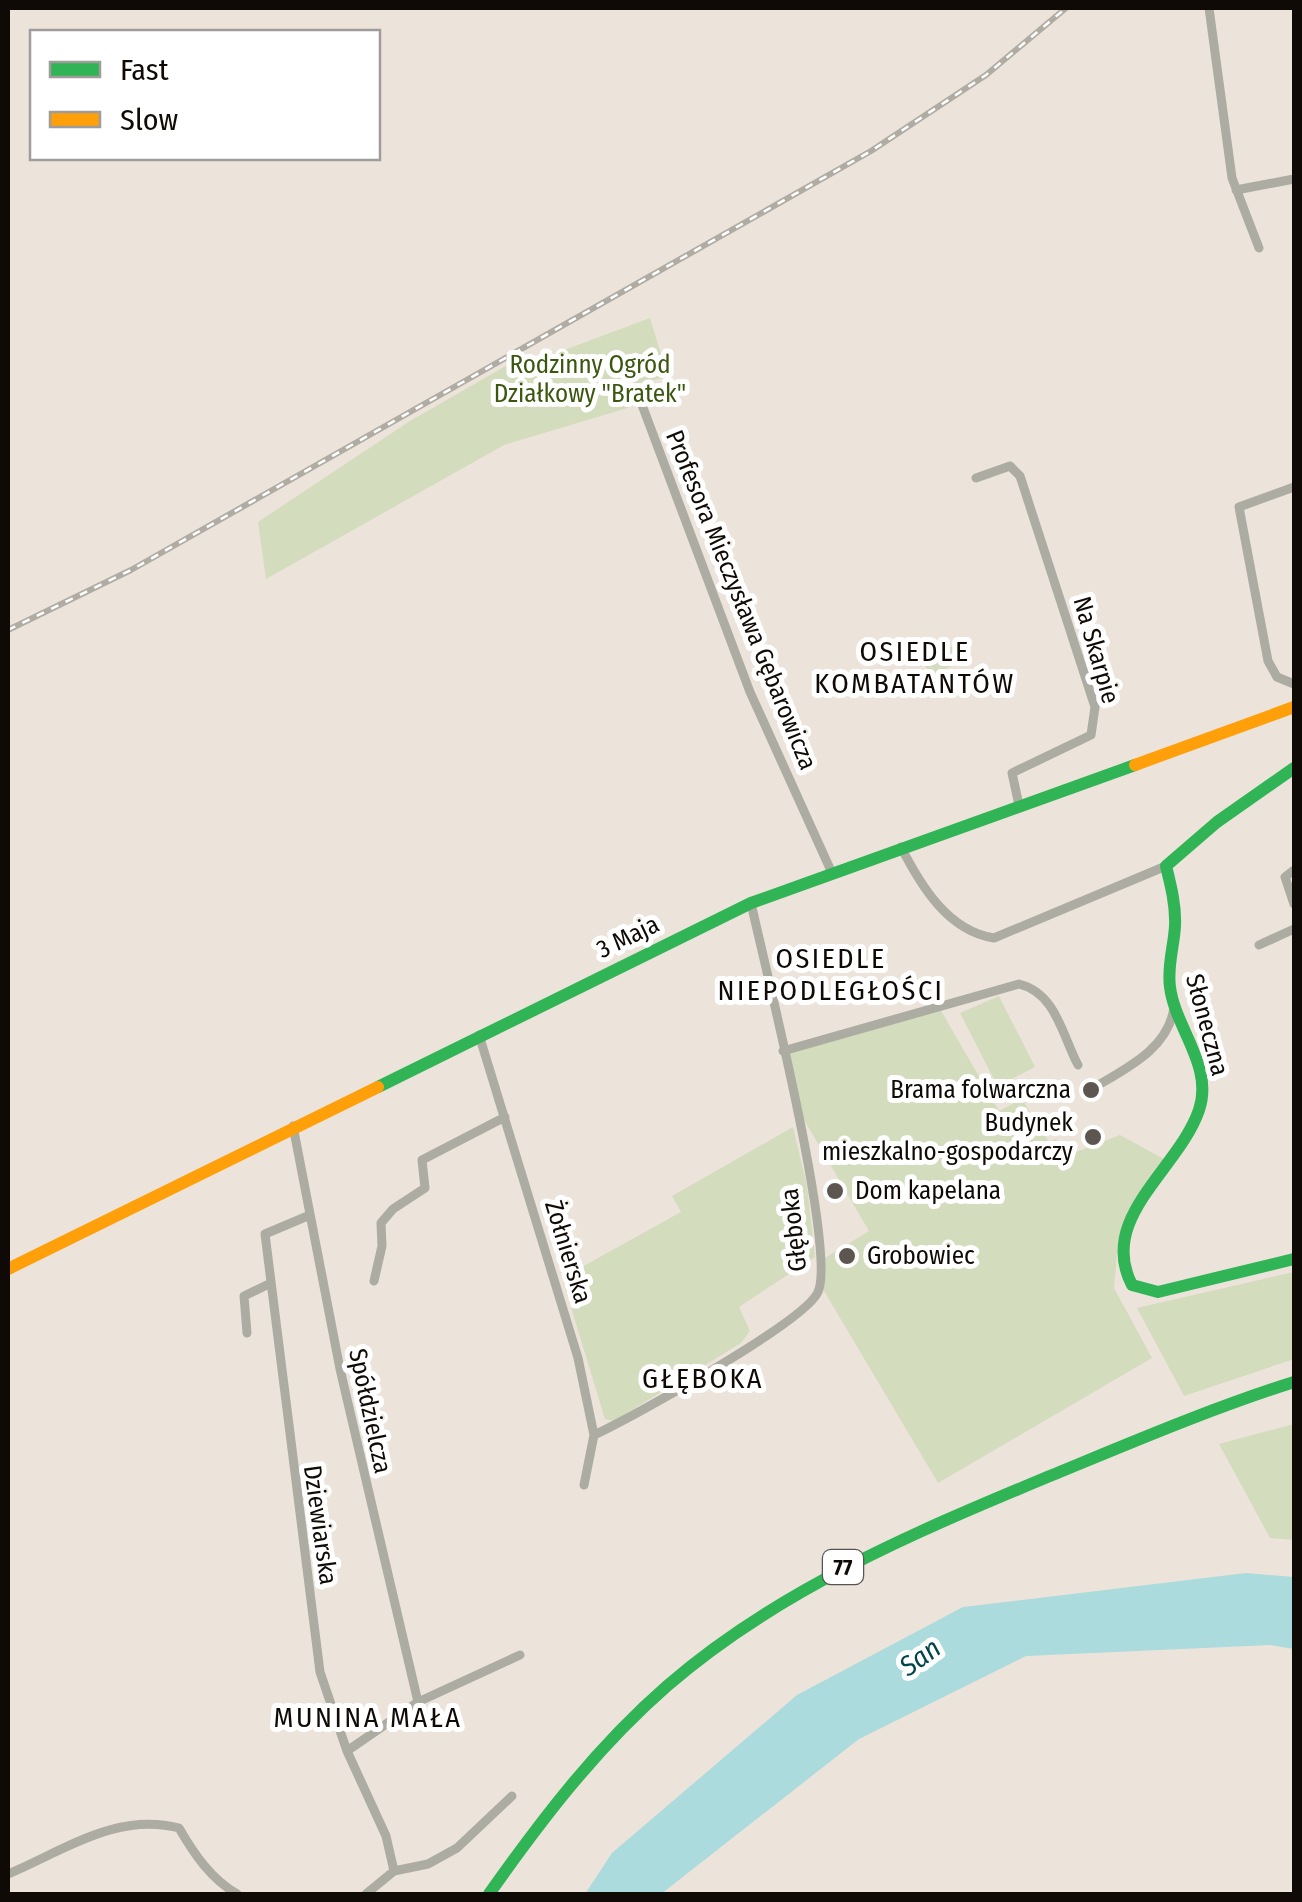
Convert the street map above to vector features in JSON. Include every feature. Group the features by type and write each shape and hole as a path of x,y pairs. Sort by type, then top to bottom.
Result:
{"street":[{"path":"1209,8 1218,100 1236,190 1259,248"},
{"path":"1236,190 1294,179"},
{"name":"Profesora Mieczysława Gębarowicza","path":"639,397 750,692 832,873"},
{"name":"Na Skarpie","path":"976,478 1015,467 1095,707 1096,724 1091,735 1012,773 1019,806"},
{"path":"1294,487 1239,507 1270,668 1282,681 1294,684"},
{"name":"3 Maja","path":"8,1270 751,902 1294,707"},
{"path":"901,848 920,883 956,923 994,938 1166,866 1217,822 1294,768"},
{"name":"Słoneczna","path":"1166,866 1175,910 1169,982 1200,1080 1201,1107 1124,1233 1120,1251 1124,1276 1143,1290 1158,1292 1294,1259"},
{"path":"1294,870 1284,877 1294,904"},
{"name":"Głęboka","path":"594,1435 749,1345 810,1302 820,1290 819,1239 792,1077 751,902"},
{"path":"1259,945 1294,929"},
{"path":"784,1050 1019,984 1032,987 1055,1012 1078,1064"},
{"path":"1096,1087 1162,1040 1170,1026 1174,1002"},
{"name":"Żołnierska","path":"479,1034 578,1358 594,1435 584,1485"},
{"path":"374,1281 382,1246 381,1223 393,1209 425,1188 422,1160 505,1117"},
{"name":"Spółdzielcza","path":"293,1126 340,1369 418,1702"},
{"name":"Dziewiarska","path":"310,1214 265,1234 320,1672 347,1751 386,1836 394,1871"},
{"path":"246,1332 244,1296 271,1282"},
{"name":"77","path":"490,1894 543,1818 622,1727 736,1632 844,1566 982,1504 1294,1382"},
{"path":"347,1751 418,1702 520,1656"},
{"path":"366,1894 394,1871 428,1864 457,1848 512,1796"},
{"path":"8,1874 95,1833 164,1824 179,1828 203,1864 237,1894"}],"green space":[{"name":"Rodzinny Ogród Działkowy \"Bratek\"","path":"650,318 668,377 631,385 634,406 504,445 266,579 258,522 410,421 511,363 519,367"},
{"path":"959,644 965,661 929,675 922,658"},
{"path":"999,996 1035,1067 1004,1083 1006,1088 1000,1091 960,1013"},
{"path":"940,1009 999,1111 1022,1099 1049,1142 1056,1139 1066,1156 1120,1135 1164,1159 1118,1242 1114,1288 1152,1358 938,1483 824,1291 820,1261 869,1231 803,1118 789,1053"},
{"path":"793,1127 807,1186 815,1257 739,1307 750,1331 741,1343 614,1421 605,1419 562,1278 681,1212 672,1196"},
{"path":"1294,1272 1294,1359 1184,1396 1137,1308"},
{"path":"1294,1424 1294,1540 1270,1538 1219,1444"}],"water":[{"name":"San","path":"1246,1573 1294,1577 1294,1649 1270,1645 1026,1656 859,1739 661,1894 585,1894 612,1853 797,1695 963,1607"}],"railway":[{"path":"8,630 131,570 871,151 986,75 1066,8"}],"traffic: fast":[{"path":"378,1087 751,903 1135,765"},
{"path":"1294,768 1217,822 1166,866 1175,918 1170,987 1198,1063 1202,1094 1189,1132 1133,1216 1125,1238 1124,1261 1132,1285 1158,1292 1294,1259"},
{"path":"489,1894 550,1811 641,1709 753,1621 847,1567 946,1520 1169,1427 1294,1382"}],"traffic: slow":[{"path":"1135,765 1294,707"},
{"path":"8,1269 378,1087"}],"place":[{"name":"Brama folwarczna","path":"1091,1090"},
{"name":"Budynek mieszkalno-gospodarczy","path":"1093,1137"},
{"name":"Dom kapelana","path":"835,1191"},
{"name":"Grobowiec","path":"847,1256"}],"district":[{"name":"OSIEDLE KOMBATANTÓW","path":"915,667"},
{"name":"OSIEDLE NIEPODLEGŁOŚCI","path":"831,974"},
{"name":"GŁĘBOKA","path":"703,1378"},
{"name":"MUNINA MAŁA","path":"368,1717"}]}
